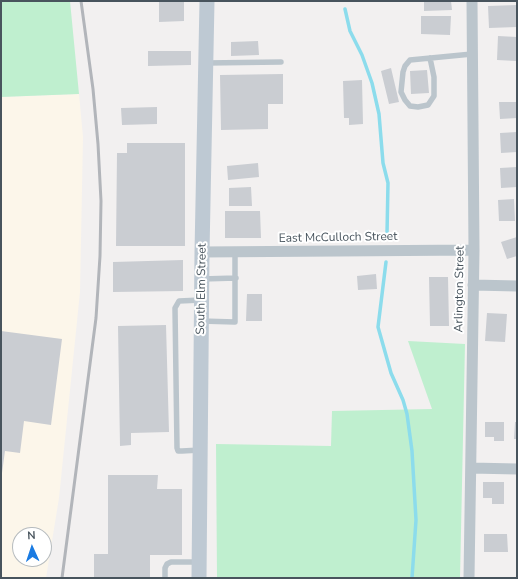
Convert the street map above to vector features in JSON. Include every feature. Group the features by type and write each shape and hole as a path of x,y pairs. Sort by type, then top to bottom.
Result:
{"street":[{"name":"South Elm Street","path":"199,578 201,300 207,1"},
{"name":"Arlington Street","path":"469,578 474,250 472,1"},
{"name":"East McCulloch Street","path":"202,252 474,250"},
{"path":"473,285 517,286"},
{"path":"471,468 517,469"}],"lane":[{"path":"430,58 434,77 434,96 428,105 418,107 410,106 401,92 402,72 410,60 430,58 472,54"},
{"path":"206,64 281,62"},
{"path":"201,321 235,322 235,252"},
{"path":"202,279 236,278"},
{"path":"200,450 178,451 177,448 175,308 179,301 201,300"},
{"path":"165,578 165,568 167,564 171,562 199,562"}],"shaded area":[{"path":"79,94 83,137 80,292 59,498 52,541 52,527 12,527 12,567 48,567 46,578 1,578 1,97"}],"green space":[{"path":"1,1 70,1 79,94 1,97"},
{"path":"408,341 465,344 460,578 217,578 216,444 331,446 332,411 432,409"}],"building":[{"path":"159,1 184,1 184,21 159,22"},
{"path":"424,1 451,1 452,10 424,11"},
{"path":"517,5 517,27 489,28 488,6"},
{"path":"421,16 451,16 450,35 421,34"},
{"path":"498,36 517,37 516,61 497,60"},
{"path":"258,41 259,55 231,56 231,42"},
{"path":"148,51 191,51 191,65 148,66"},
{"path":"391,68 399,102 389,104 381,71"},
{"path":"427,70 429,93 411,94 410,71"},
{"path":"283,74 283,104 268,104 268,129 221,130 220,75"},
{"path":"362,80 363,124 349,125 349,118 344,118 343,81"},
{"path":"499,102 516,102 517,118 500,119"},
{"path":"157,107 157,124 122,125 121,108"},
{"path":"517,132 517,152 501,153 500,133"},
{"path":"127,143 185,143 185,246 116,246 117,153 127,153"},
{"path":"258,163 259,177 228,180 227,166"},
{"path":"517,167 517,187 501,188 500,168"},
{"path":"251,187 252,206 229,206 229,188"},
{"path":"514,199 515,221 499,221 498,200"},
{"path":"225,211 260,211 261,238 225,238"},
{"path":"517,237 517,256 507,259 501,242"},
{"path":"183,260 183,291 113,292 113,262"},
{"path":"376,274 377,289 358,290 357,276"},
{"path":"429,277 448,277 449,326 430,326"},
{"path":"247,294 262,294 262,321 246,321"},
{"path":"487,313 507,314 505,342 485,341"},
{"path":"166,325 169,432 131,433 131,445 120,446 118,326"},
{"path":"1,331 62,339 51,425 24,421 20,453 5,451 2,473"},
{"path":"485,422 504,422 504,441 494,441 494,437 485,437"},
{"path":"515,422 517,422 517,439 514,439"},
{"path":"108,475 158,475 157,489 182,489 182,555 150,555 150,578 94,578 94,554 108,554"},
{"path":"483,482 504,482 504,504 492,504 492,498 483,498"},
{"path":"484,534 507,534 508,552 484,552"}],"waterway":[{"path":"345,9 350,31 362,55 372,83 379,114 383,163 388,183 387,234"},
{"path":"386,262 378,327 391,373 403,400 407,414 412,451 416,520 412,578"}],"railway":[{"path":"62,578 96,318 100,256 101,201 98,144 93,89 81,1"}]}
